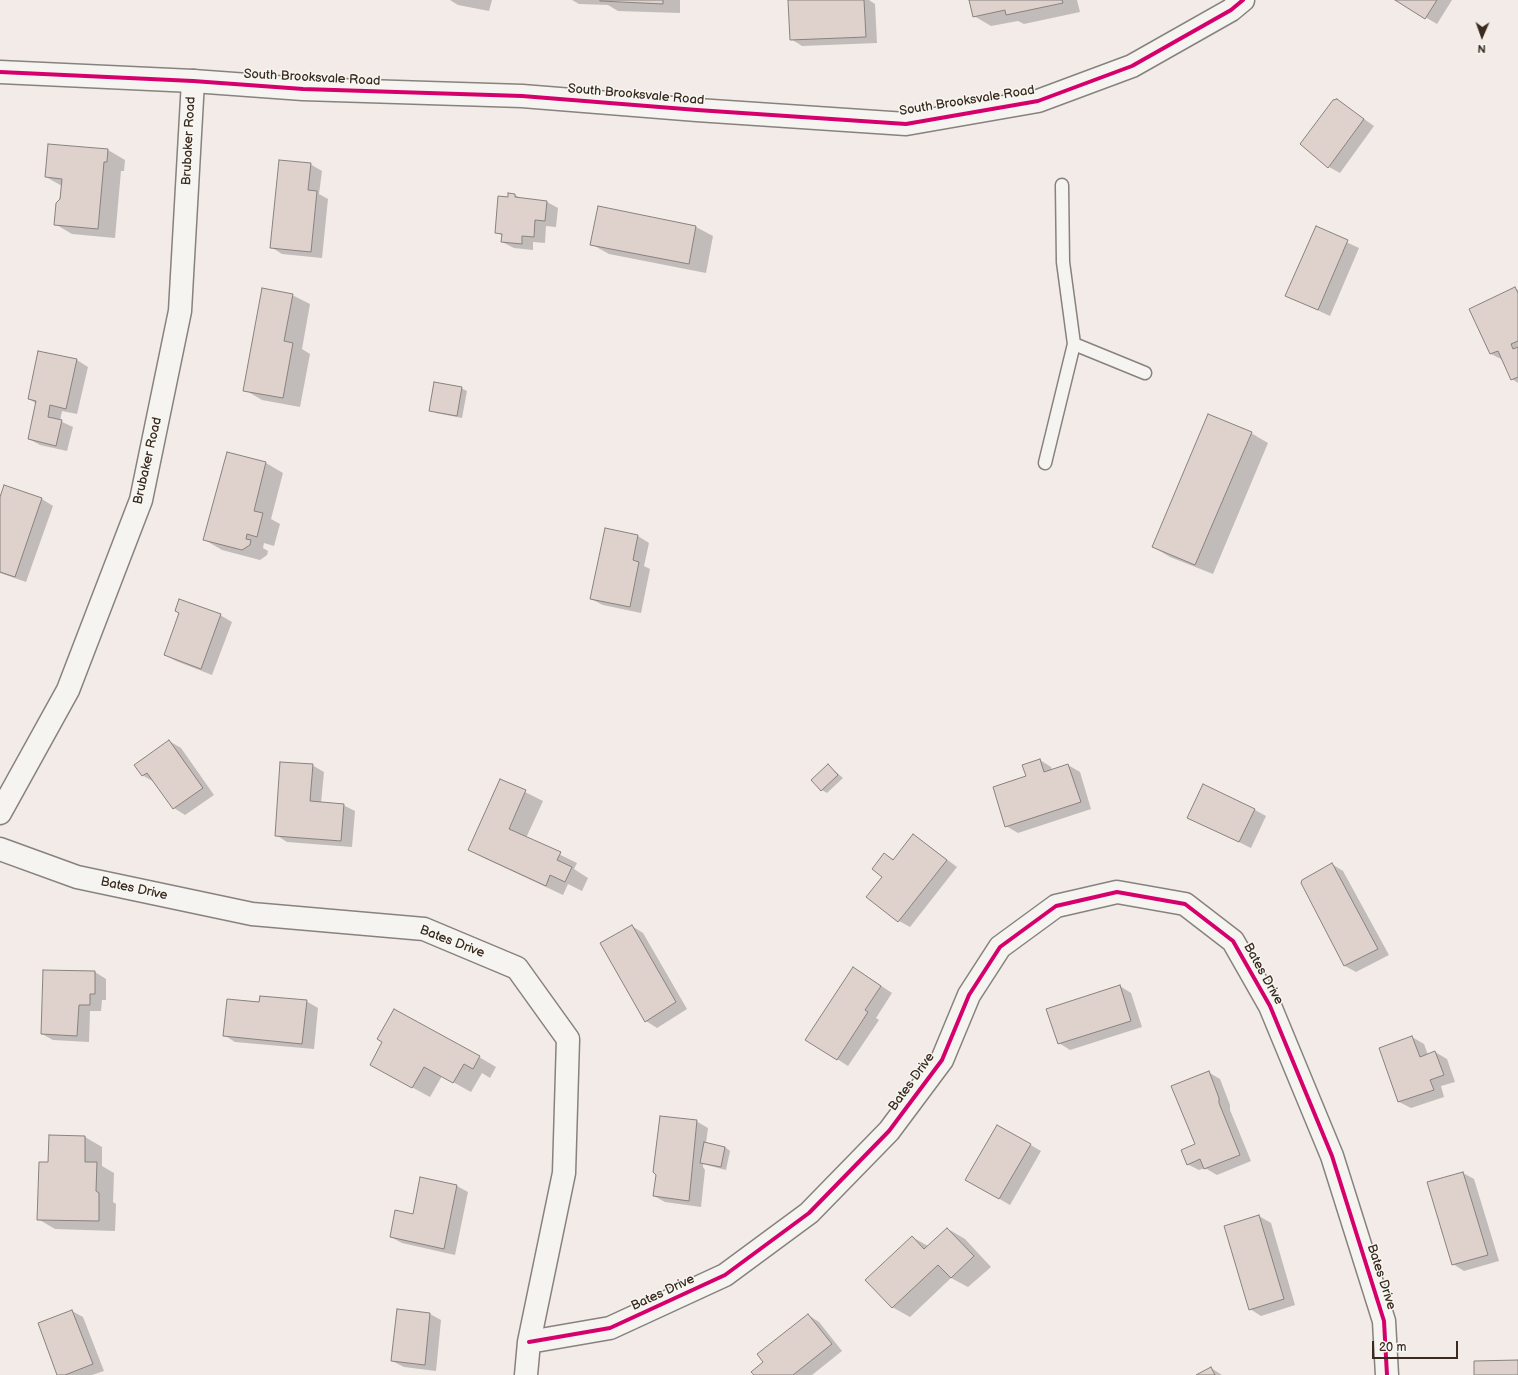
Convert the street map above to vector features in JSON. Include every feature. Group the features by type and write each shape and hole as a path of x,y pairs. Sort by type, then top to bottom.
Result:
{"street":[{"name":"South Brooksvale Road","path":"0,72 193,81 303,89 522,96 697,110 906,124 1038,101 1096,80 1132,66 1231,10 1243,0"},
{"name":"Brubaker Road","path":"0,813 68,690 141,500 180,311 193,81"},
{"name":"Bates Drive","path":"0,849 76,877 252,914 424,929 517,968 568,1040 564,1173 529,1342 526,1375"},
{"name":"Bates Drive","path":"529,1342 610,1328 726,1275 809,1213 889,1131 942,1060 969,995 1000,947 1056,906 1117,892 1185,904 1233,941 1270,1006 1332,1156 1384,1321 1387,1375"}],"lane":[{"path":"1045,463 1074,344 1062,262 1062,185"},
{"path":"1074,344 1145,373"}],"building":[{"path":"663,0 663,4 600,1"},
{"path":"788,0 864,0 866,37 790,40"},
{"path":"969,0 1062,0 1063,3 1006,15 1005,10 973,17"},
{"path":"1395,0 1437,0 1425,19"},
{"path":"1337,99 1364,119 1328,168 1300,144 1333,100"},
{"path":"48,144 108,149 107,162 104,162 98,229 54,225 56,203 60,199 62,179 45,177"},
{"path":"279,160 311,163 308,190 317,191 311,252 270,248"},
{"path":"508,193 515,194 515,197 547,201 545,221 535,220 534,237 522,236 522,244 501,242 502,234 495,233 498,196 508,197"},
{"path":"598,206 696,226 689,264 590,245"},
{"path":"1316,226 1348,240 1318,310 1285,296"},
{"path":"1515,287 1518,293 1518,341 1511,344 1513,349 1518,347 1518,377 1511,380 1498,351 1490,354 1469,309"},
{"path":"262,288 293,294 284,341 293,343 283,398 243,391"},
{"path":"38,351 77,359 66,409 50,405 48,417 62,420 56,446 28,439 36,401 28,399"},
{"path":"434,382 462,387 457,416 429,411"},
{"path":"1208,414 1252,432 1195,565 1152,547"},
{"path":"227,452 266,462 254,511 263,513 257,537 247,534 246,539 251,540 250,545 242,550 203,540"},
{"path":"4,485 42,498 15,577 0,572 0,497"},
{"path":"605,528 638,535 633,560 639,562 630,607 590,599"},
{"path":"179,599 221,614 201,669 164,655 179,613 175,611"},
{"path":"169,740 203,788 173,809 147,773 142,776 134,765"},
{"path":"1040,759 1044,772 1068,764 1081,802 1005,827 993,787 1026,776 1022,765"},
{"path":"280,762 313,764 310,801 344,804 341,841 275,836"},
{"path":"828,764 838,775 821,791 811,780"},
{"path":"500,779 526,790 509,829 561,852 557,860 572,867 565,882 550,875 546,886 468,850"},
{"path":"1203,784 1255,809 1239,842 1187,818"},
{"path":"913,834 947,860 898,922 866,897 882,877 872,869 884,853 893,860"},
{"path":"1332,863 1378,949 1344,966 1301,883 1302,880"},
{"path":"632,925 676,1002 645,1022 600,943"},
{"path":"853,967 881,986 865,1010 868,1012 837,1060 805,1040"},
{"path":"43,970 95,971 95,994 90,994 90,1005 79,1005 77,1036 41,1034"},
{"path":"1120,985 1131,1021 1058,1044 1046,1009"},
{"path":"260,996 307,1000 302,1044 223,1036 227,999 259,1002"},
{"path":"394,1009 480,1056 473,1069 464,1064 453,1083 424,1067 412,1088 370,1065 382,1042 377,1039"},
{"path":"1412,1036 1420,1057 1435,1051 1444,1075 1430,1080 1434,1090 1398,1102 1379,1048"},
{"path":"1209,1071 1219,1098 1219,1103 1240,1155 1204,1169 1200,1159 1187,1165 1181,1150 1195,1144 1171,1086"},
{"path":"660,1116 697,1120 689,1201 653,1196 656,1175 653,1172"},
{"path":"997,1125 1031,1144 999,1199 965,1180"},
{"path":"49,1135 85,1136 85,1162 97,1162 96,1191 99,1193 99,1221 37,1220 39,1162 48,1162"},
{"path":"704,1142 725,1147 721,1167 700,1163"},
{"path":"1463,1172 1488,1255 1452,1265 1427,1182"},
{"path":"420,1177 457,1185 444,1249 390,1237 395,1210 413,1214"},
{"path":"1259,1215 1284,1299 1249,1310 1224,1226"},
{"path":"947,1228 974,1256 951,1278 938,1265 892,1308 865,1280 912,1236 924,1249"},
{"path":"397,1309 430,1313 425,1365 391,1361"},
{"path":"72,1310 93,1364 65,1375 57,1375 38,1323"},
{"path":"808,1314 832,1344 793,1375 754,1375 751,1372 763,1362 757,1354"},
{"path":"1518,1360 1518,1375 1474,1375 1474,1361"},
{"path":"1211,1367 1215,1375 1196,1375"}],"cycle path":[{"path":"0,72 193,81 303,89 522,96 697,110 906,124 1038,101 1132,66 1231,10 1243,0"},
{"path":"529,1342 610,1328 725,1275 809,1213 889,1131 942,1060 969,995 1000,947 1056,906 1117,892 1185,904 1233,941 1270,1006 1332,1156 1384,1321 1387,1375"}]}
